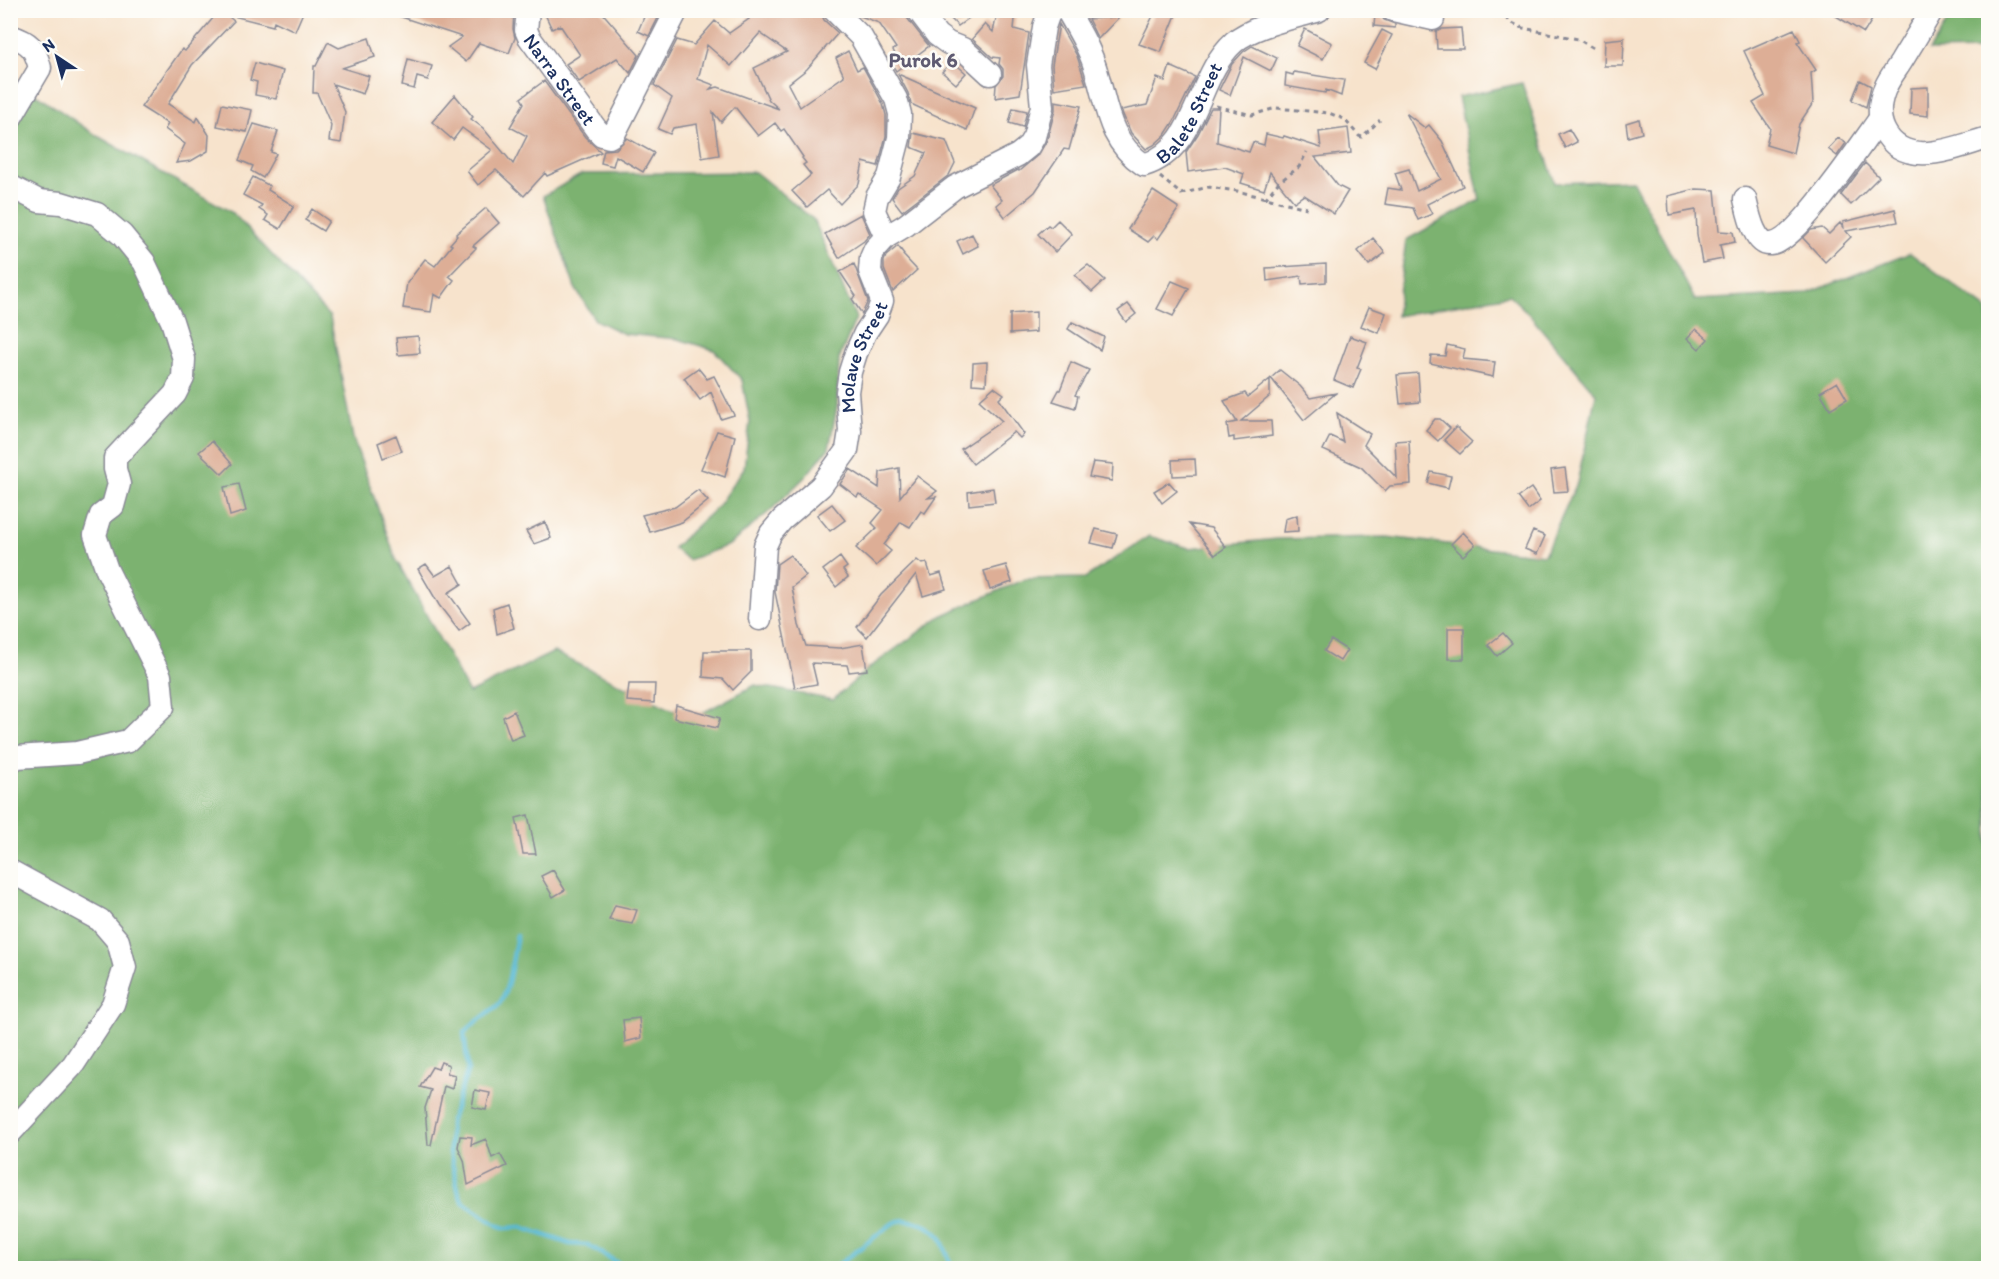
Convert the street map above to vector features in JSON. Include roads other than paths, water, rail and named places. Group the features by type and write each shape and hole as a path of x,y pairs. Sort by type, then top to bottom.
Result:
{"street":[{"name":"Narra Street","path":"528,10 526,30 529,38 596,129 602,135 609,137 614,134 677,10"},
{"path":"834,10 861,38 896,99 900,114 899,138 889,177 877,197 874,211 886,237"},
{"path":"918,10 937,35 948,43 963,49 990,74"},
{"name":"Molave Street","path":"760,619 765,546 771,533 782,520 821,486 848,450 850,431 847,392 850,372 860,343 881,307 882,297 870,271 871,258 875,249 886,237 906,225 955,187 1028,147 1034,137 1042,107 1038,65 1044,27 1050,10"},
{"name":"Balete Street","path":"1067,10 1090,52 1115,134 1124,148 1144,165 1156,161 1185,132 1219,59 1234,42 1257,29 1319,10"},
{"path":"1393,10 1433,19"},
{"path":"1932,10 1887,84 1880,101 1879,120 1887,136 1908,153 1937,152 1989,138"},
{"path":"10,36 23,40 36,51 40,68 10,119"},
{"path":"1745,199 1752,226 1758,236 1764,243 1771,245 1779,242 1790,234 1822,196 1879,120"},
{"path":"10,186 39,201 61,203 97,214 122,235 144,262 172,321 184,358 183,378 175,394 115,458 119,484 113,506 101,515 95,535 107,570 160,676 164,707 128,741 77,753 16,758 10,762"},
{"path":"10,871 100,920 118,941 125,967 113,1005 73,1065 10,1133"}],"waterway":[{"path":"517,936 508,983 502,1000 464,1033 468,1069 450,1123 450,1153 459,1194 463,1202 497,1225 506,1228 521,1227 570,1244 588,1245 626,1268"},
{"path":"834,1268 893,1223 904,1220 925,1225 937,1233 952,1268"}],"district":[{"name":"Purok 6","path":"923,59"}]}
